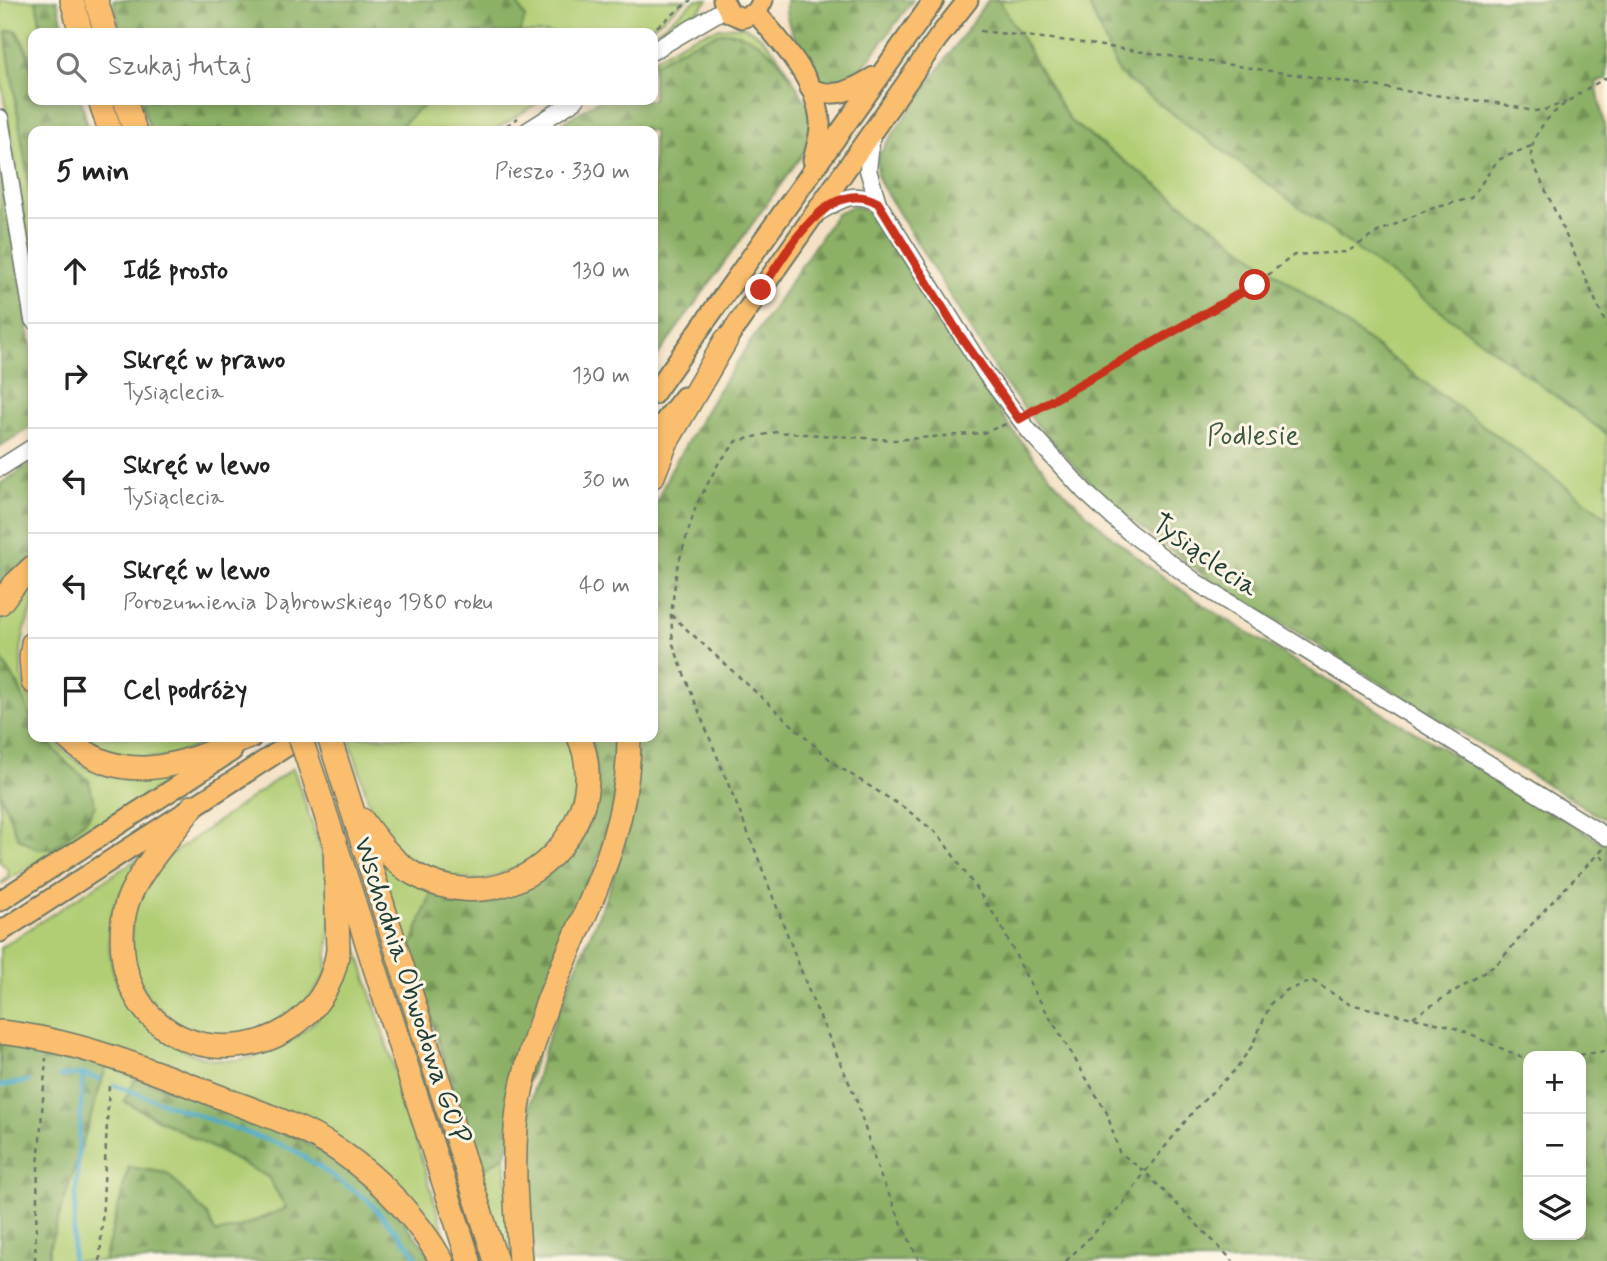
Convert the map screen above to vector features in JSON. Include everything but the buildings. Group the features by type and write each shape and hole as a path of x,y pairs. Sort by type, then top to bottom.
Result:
{"highway":[{"path":"72,0 80,28"},
{"path":"96,0 104,28"},
{"path":"102,105 108,126"},
{"path":"127,105 133,126"},
{"path":"658,463 666,443 726,340"},
{"path":"0,603 28,572"},
{"path":"71,742 98,760 115,765 149,768 171,766 238,742"},
{"name":"Wschodnia Obwodowa GOP","path":"302,742 469,1261"},
{"name":"Wschodnia Obwodowa GOP","path":"331,742 496,1261"},
{"path":"352,807 381,845 396,861 414,874 455,888 475,889 507,884 528,875 545,863 560,849 572,832 584,801 587,784 581,742"},
{"path":"520,1261 515,1199 517,1121 521,1091 547,1005 607,862 618,829 627,787 629,742"},
{"path":"193,806 133,890 123,917 122,943 126,972 140,1000 167,1030 194,1043 222,1048 253,1045 283,1032 310,1012 320,1000 330,982 338,950 335,844"},
{"path":"0,1032 87,1050 189,1085 280,1120 318,1138 359,1166 397,1199 442,1261"}],"main road":[{"path":"658,388 934,0"},
{"path":"658,429 726,340 968,0"},
{"path":"725,4 732,15 739,18 746,18 760,7 810,88 820,121 811,172"},
{"path":"810,88 839,94 879,74"},
{"path":"0,901 244,742"},
{"path":"0,932 292,742"}],"street":[{"path":"658,48 725,4"},
{"path":"535,126 568,105"},
{"path":"0,118 28,289"},
{"name":"Tysiąclecia","path":"872,134 868,170 878,203 959,334 1019,419 1066,473 1105,511 1196,582 1607,837"},
{"path":"815,215 850,196 859,195 878,203"},
{"path":"0,468 28,450"}],"path":[{"path":"655,28 691,0"},
{"path":"980,31 1069,41 1496,103 1533,111 1566,102 1607,77"},
{"path":"1566,102 1542,126 1531,146 1531,159 1607,326"},
{"path":"919,1261 879,1173 855,1096 812,999 673,644 671,615 677,568 696,506 718,464 737,441 776,432 894,440 984,433 1019,419 1255,285 1294,255 1347,252 1390,226 1471,198 1498,160 1531,146"},
{"path":"671,615 836,765 906,809 940,835 998,920 1030,984 1107,1113 1119,1152 1145,1172 1233,1261"},
{"path":"1413,1017 1496,965 1547,906 1607,844"},
{"path":"1598,854 1607,862"},
{"path":"1066,1261 1123,1204 1196,1108 1235,1070 1252,1046 1271,1003 1287,990 1313,981 1349,1004 1450,1026 1523,1058"},
{"path":"35,1261 44,1069 50,1041"},
{"path":"1586,1054 1607,1051"},
{"path":"100,1261 109,1085"}],"green space":[{"path":"0,0 36,0 41,28 28,28 28,51 16,30 6,31 28,179 28,238 0,75"},
{"path":"36,0 57,0 64,28 41,28"},
{"path":"113,0 515,0 525,17 522,28 120,28"},
{"path":"515,0 686,0 650,28 522,28 525,17"},
{"path":"696,0 708,0 697,12 658,39 658,30"},
{"path":"786,0 913,0 853,81 832,84 820,81 806,61 789,23"},
{"name":"Podlesie","path":"988,0 999,0 1070,121 1607,517 1607,821 1203,575 1107,501 1034,421 1000,377 877,174 878,155"},
{"path":"999,0 1087,0 1120,74 1607,434 1607,517 1070,121"},
{"path":"1087,0 1607,0 1607,80 1596,82 1607,141 1607,434 1119,74"},
{"path":"743,26 765,41 792,77 772,53 739,33 679,49 658,62 658,57 695,36"},
{"path":"16,30 28,57 28,105 82,105 88,126 28,126 28,179 7,45 6,31"},
{"path":"726,32 739,34 772,54 797,86 810,109 812,131 809,145 658,355 658,126 557,126 591,105 658,105 658,62 706,38"},
{"path":"142,105 426,105 401,126 149,126"},
{"path":"426,105 534,105 501,126 401,126"},
{"path":"0,167 28,327 28,429 0,446"},
{"path":"852,206 864,209 873,216 897,249 1007,422 1059,486 1090,517 1157,572 1230,622 1607,845 1607,1261 528,1261 525,1144 535,1085 554,1021 603,905 623,846 634,796 637,742 658,742 658,499 670,471 717,392 836,214"},
{"path":"28,465 28,562 0,587 0,484"},
{"path":"28,584 28,620 21,651 21,674 28,694 28,708 19,686 0,657 0,622"},
{"path":"0,657 27,705 28,742 48,742 89,781 95,806 87,819 53,849 37,849 18,838 0,793"},
{"path":"48,742 55,742 80,764 94,772 109,776 140,779 180,774 0,885 9,875 7,868 0,862 0,793 19,838 89,781"},
{"path":"87,742 207,742 167,758 113,757"},
{"path":"351,742 571,742 580,782 570,821 534,861 483,881 440,875 419,865 397,850 374,819"},
{"path":"592,742 615,742 614,807 505,1156 478,1173 410,950 432,891 534,882 551,872 572,853 588,824 595,806 598,782"},
{"path":"293,768 327,868 332,909 326,975 302,1008 250,1039 184,1031 148,997 132,966 131,913 158,864"},
{"path":"145,854 123,888 113,912 109,939 112,966 129,1002 168,1039 201,1057 232,1060 254,1057 275,1049 312,1024 327,1007 345,968 348,949 347,915 455,1261 452,1261 370,1163 0,1023 0,948"},
{"path":"379,857 432,891 410,950 377,861"},
{"path":"0,1043 107,1065 49,1248 49,1261 0,1261"},
{"path":"107,1065 136,1078 125,1102 268,1177 286,1208 216,1234 207,1215 129,1167 104,1261 49,1261 49,1248"},
{"path":"136,1078 236,1112 299,1139 331,1157 381,1193 435,1261 104,1261 129,1167 167,1173 207,1215 216,1233 240,1227 286,1208 268,1177 124,1101"},
{"path":"505,1156 513,1261 505,1261 478,1174"}],"waterway":[{"path":"83,1074 99,1079"},
{"path":"60,1076 83,1074 72,1261"},
{"path":"0,1086 29,1081"},
{"path":"114,1085 292,1149 367,1199 411,1248 419,1261"}],"route":[{"path":"761,290 815,215 850,196 869,198 878,203 959,334 1019,419 1255,285"}]}
